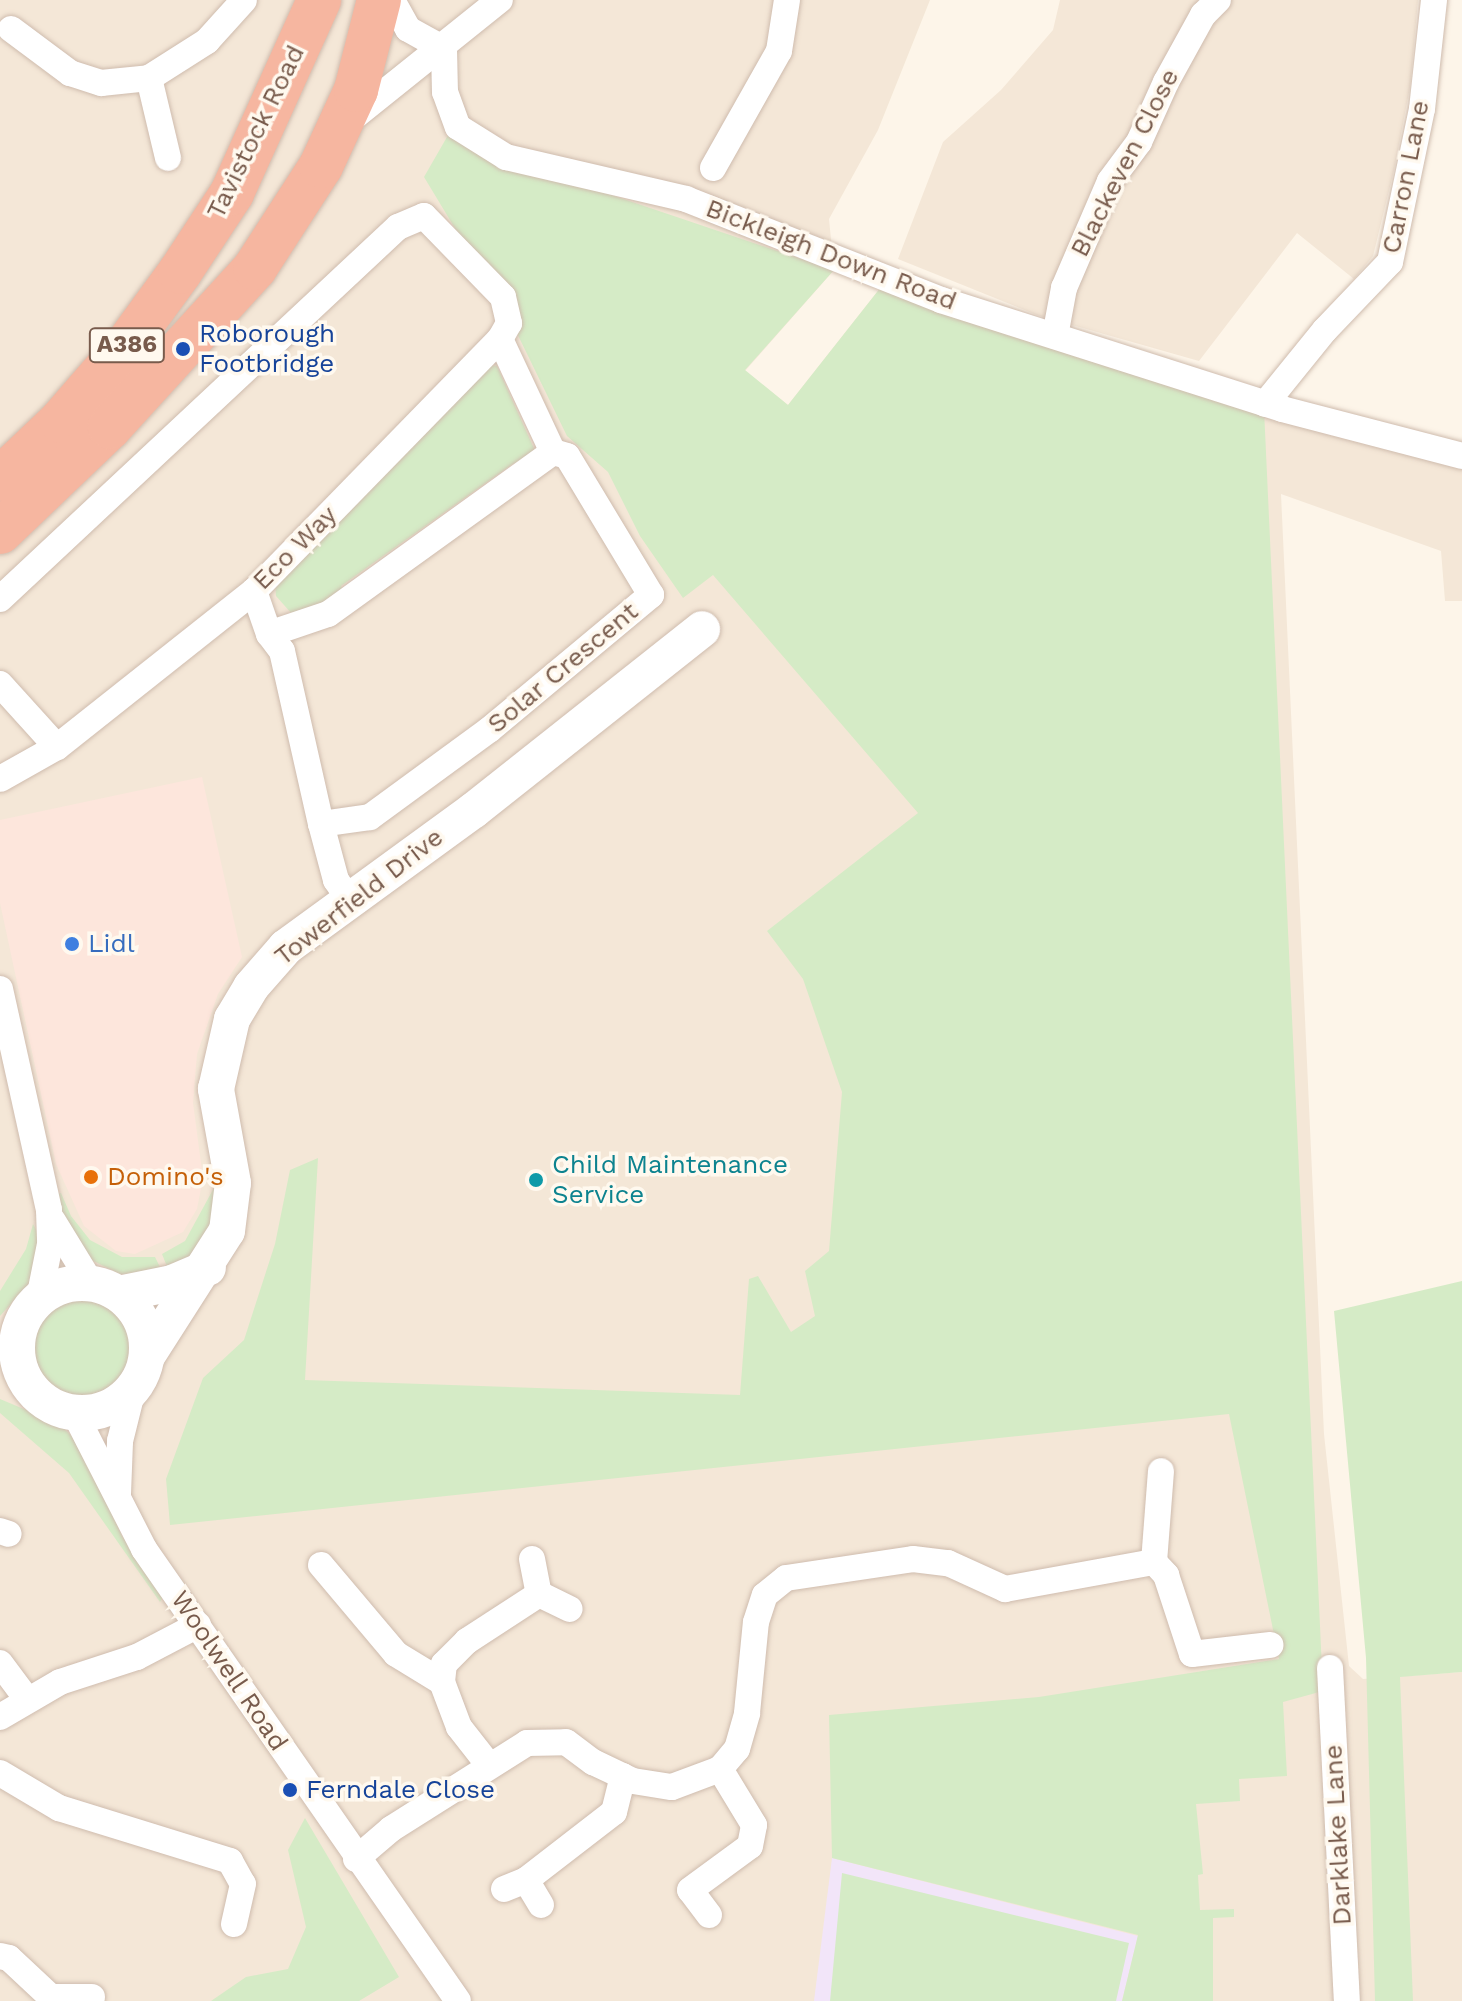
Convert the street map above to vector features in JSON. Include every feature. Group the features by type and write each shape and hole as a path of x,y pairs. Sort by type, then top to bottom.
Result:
{"highway":[{"name":"Tavistock Road","path":"0,479 71,411 126,346 180,272 232,193 319,0"},
{"name":"A386","path":"0,532 80,459 255,268 333,141 356,90 379,0"}],"street":[{"path":"11,29 70,73 101,83 149,78 207,41 244,0"},
{"path":"392,0 408,29 444,49"},
{"path":"333,141 361,107 444,49 500,0"},
{"path":"713,168 779,51 787,0"},
{"name":"Blackeven Close","path":"1055,336 1064,288 1110,181 1139,142 1173,69 1203,15 1218,0"},
{"name":"Carron Lane","path":"1274,407 1325,330 1390,262 1422,109 1434,0"},
{"name":"Bickleigh Down Road","path":"444,49 445,92 458,127 506,157 686,199 864,271 1055,336 1274,407 1462,456"},
{"path":"149,78 168,158"},
{"path":"0,599 142,472 367,254 398,227 424,216 503,297 504,331 553,452 328,614 269,634"},
{"name":"Eco Way","path":"0,779 57,747 254,591 504,331"},
{"name":"Solar Crescent","path":"321,824 370,817 489,730 651,595 567,456 553,452"},
{"path":"254,591 269,634 282,651 336,880 349,899"},
{"name":"Towerfield Drive","path":"140,1373 208,1268 234,1209 216,1089 232,1019 251,987 286,947 486,801 702,629"},
{"path":"0,684 57,747"},
{"path":"0,989 49,1210 62,1244 105,1289 142,1321 140,1373 107,1408 74,1412 39,1397 22,1373 17,1345 21,1314 50,1244 49,1210"},
{"path":"21,1314 60,1286 105,1289 172,1283 208,1268"},
{"name":"Woolwell Road","path":"118,1494 120,1441 140,1373"},
{"name":"Woolwell Road","path":"74,1412 144,1549 356,1859 458,2001"},
{"path":"1161,1471 1154,1562 1166,1575 1192,1654 1270,1645"},
{"path":"532,1559 539,1594"},
{"path":"356,1859 391,1829 488,1764 527,1743 566,1742 623,1776 672,1787 720,1769 737,1749 747,1713 756,1622 765,1595 786,1578 913,1559 948,1563 1005,1589 1154,1562"},
{"path":"321,1565 396,1654 442,1682"},
{"path":"539,1594 570,1609"},
{"path":"488,1764 459,1727 442,1682 444,1664 467,1641 539,1594"},
{"path":"0,1717 26,1698 137,1657 198,1625"},
{"path":"0,1663 26,1698"},
{"name":"Darklake Lane","path":"1330,1668 1347,2001"},
{"path":"709,1915 690,1890 750,1846 754,1825 720,1769"},
{"path":"0,1773 59,1808 230,1861 243,1884 234,1924"},
{"path":"541,1905 515,1885 614,1812 623,1776"},
{"path":"0,1956 55,1999 92,1997"}],"shaded area":[{"path":"0,0 930,0 878,130 829,219 834,270 745,371 788,405 881,287 1462,463 1462,601 1445,601 1441,551 1281,494 1324,1434 1349,1666 1363,1679 1462,1672 1462,2001 0,2001"},
{"path":"1060,0 1418,0 1410,87 1394,170 1373,256 1354,279 1297,233 1199,361 1037,315 898,259 943,142 1001,90 1053,30"},
{"path":"202,777 242,957 218,994 197,1054 193,1103 203,1178 197,1209 183,1232 135,1254 116,1251 84,1226 56,1164 0,903 0,820"},
{"path":"832,1858 1138,1936 1122,2001 814,2001"}],"green space":[{"path":"451,130 478,150 834,270 745,370 788,405 881,287 1264,409 1323,1691 1283,1702 1287,1776 1239,1779 1240,1801 1196,1804 1203,1874 1198,1875 1200,1910 1234,1909 1234,1917 1213,1918 1213,2001 1122,2001 1138,1935 832,1858 829,1715 1039,1697 1279,1659 1229,1414 170,1525 166,1479 203,1378 244,1340 275,1244 290,1170 318,1158 305,1380 740,1395 749,1279 758,1276 791,1332 815,1316 805,1271 829,1251 842,1092 803,979 767,931 918,813 713,575 683,598 640,536 608,472 567,436 511,321 424,177"},
{"path":"490,365 497,366 536,453 511,465 341,586 344,592 308,614 292,614 276,596 275,584"},
{"path":"216,1184 217,1215 187,1261 168,1269 162,1254 185,1241"},
{"path":"61,1193 71,1216 90,1240 122,1257 155,1257 163,1273 120,1274 79,1254 70,1242 57,1194"},
{"path":"33,1224 39,1235 34,1278 0,1316 0,1291 26,1249"},
{"path":"1462,1281 1462,1672 1400,1677 1413,2001 1375,2001 1366,1658 1334,1311"},
{"path":"83,1298 102,1302 117,1313 128,1328 132,1347 128,1366 117,1381 102,1392 83,1396 64,1392 49,1381 38,1366 34,1347 38,1328 49,1313 64,1302"},
{"path":"0,1399 57,1423 79,1442 122,1536 163,1597 160,1602 69,1473 0,1413"},
{"path":"305,1818 399,1977 359,2001 211,2001 246,1977 288,1969 306,1927 288,1850"},
{"path":"842,1873 1129,1943 1116,2001 830,2001"}],"place":[{"name":"Roborough Footbridge","path":"183,349"},
{"name":"Lidl","path":"72,944"},
{"name":"Domino's","path":"91,1177"},
{"name":"Child Maintenance Service","path":"536,1180"},
{"name":"Ferndale Close","path":"290,1790"}]}
